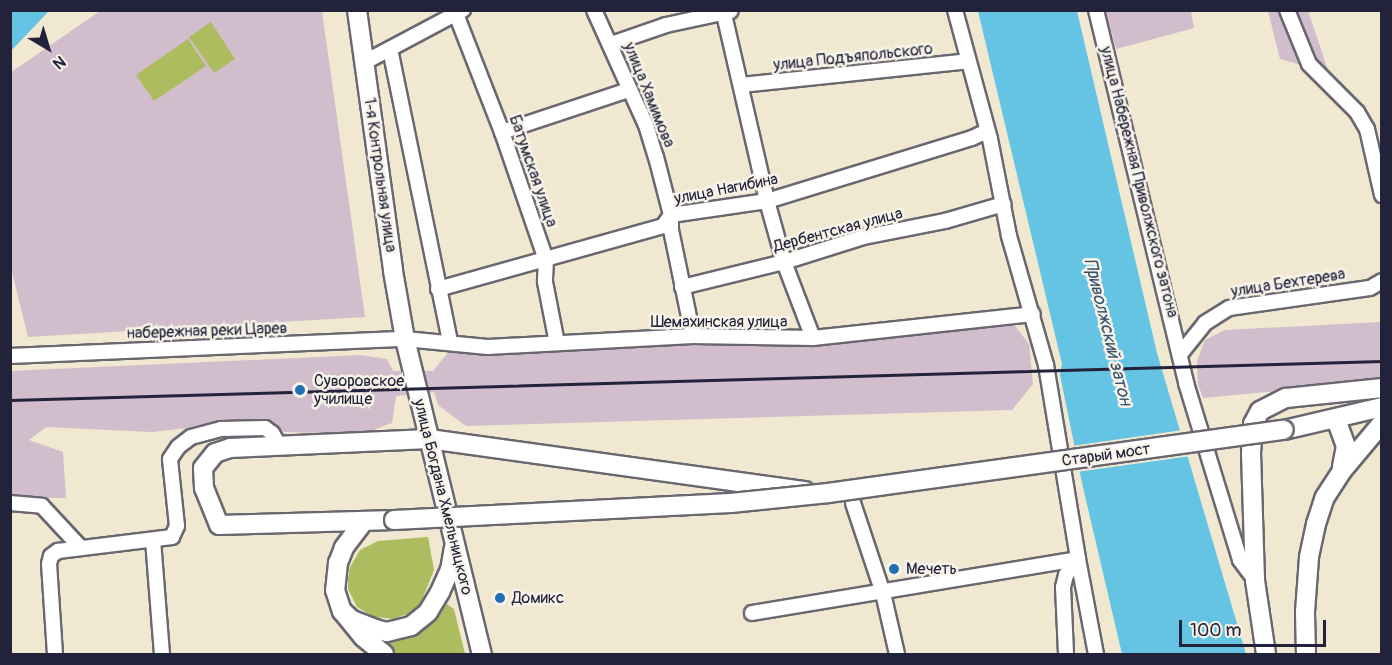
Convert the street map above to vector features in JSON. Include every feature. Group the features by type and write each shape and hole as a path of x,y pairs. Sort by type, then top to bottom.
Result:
{"main road":[{"name":"1-я Контрольная улица","path":"357,10 393,271 405,339"},
{"name":"улица Богдана Хмельницкого","path":"405,339 482,654"},
{"path":"1266,654 1255,580 1251,453 1253,424 1260,411 1286,398 1382,388"},
{"name":"Старый мост","path":"828,493 1284,430 1336,420 1382,407"},
{"path":"1336,420 1346,446 1341,472"},
{"path":"1306,654 1305,612 1309,557 1316,524 1325,497 1341,472 1382,423"},
{"path":"429,439 828,493 659,508 219,525 202,478 208,460 215,453 230,448 429,439"},
{"path":"364,521 338,563 335,590 342,611 363,637 384,654"},
{"path":"342,611 363,626 394,631 411,626 421,620 434,602 450,570 455,544"},
{"path":"434,602 448,595 468,596"}],"street":[{"name":"улица Хамимова","path":"594,10 611,44 628,90 646,125 671,215 671,230 693,336"},
{"path":"956,10 1004,204 1008,236 1033,314 1046,365 1096,654"},
{"name":"улица Набережная Приволжского затона","path":"1096,10 1181,353 1186,383 1240,560 1255,580"},
{"path":"1287,10 1309,64 1357,112 1367,129 1382,195"},
{"path":"611,44 666,25 727,11 767,201 784,262 813,338"},
{"path":"364,62 390,49 436,17 459,12"},
{"name":"Батумская улица","path":"459,12 546,260 545,282 557,343"},
{"path":"390,49 450,342"},
{"name":"улица Подъяпольского","path":"741,85 968,61"},
{"path":"502,132 628,90"},
{"path":"1367,129 1382,125"},
{"name":"улица Нагибина","path":"438,289 663,226 671,215 767,201 972,138 987,131"},
{"name":"Дербентская улица","path":"682,287 784,262 864,237 945,221 1004,204"},
{"name":"улица Бехтерева","path":"1181,353 1205,323 1229,308 1370,288 1382,282"},
{"name":"Шемахинская улица","path":"405,339 488,346 693,336 813,338 1033,314"},
{"name":"набережная реки Царев","path":"10,356 405,339"},
{"path":"55,654 49,564 51,556 58,550 168,538 176,530 170,459 184,441 221,429 262,428 271,431 279,445"},
{"path":"10,503 42,506 81,548"},
{"path":"853,503 883,593 897,654"},
{"path":"153,540 162,654"},
{"path":"752,613 1078,560"},
{"path":"1066,654 1063,587 1066,576 1078,560"}],"shaded area":[{"path":"100,11 322,11 365,317 28,337 11,268 10,73"},
{"path":"1106,11 1191,11 1194,28 1116,49"},
{"path":"1268,11 1308,11 1329,73 1280,59"},
{"path":"1381,322 1381,381 1203,398 1198,384 1197,361 1205,340 1225,330"},
{"path":"991,325 1015,326 1029,344 1033,384 1012,410 466,426 438,405 434,392 396,396 392,423 363,434 284,432 267,419 152,432 46,427 29,440 63,452 66,498 11,498 10,371 361,355 387,359 393,371 433,371 450,350"}],"green space":[{"path":"211,22 235,59 214,73 189,37"},
{"path":"188,39 206,66 154,101 136,75"},
{"path":"428,537 434,570 420,605 412,612 394,619 374,617 357,607 348,589 348,578 350,567 360,550 378,541"},
{"path":"447,604 454,609 465,654 396,654 372,638"}],"water":[{"path":"10,11 49,11 11,51"},
{"name":"Приволжский затон","path":"978,11 1077,11 1157,353 1246,654 1122,654 1082,483 1060,375 1062,364"}],"pier":[{"path":"1183,430 1191,456 1077,472 1072,446"}],"railway":[{"path":"10,400 1382,361"}],"place":[{"name":"Суворовское училище","path":"300,390"},
{"name":"Мечеть","path":"894,569"},
{"name":"Домикс","path":"500,598"}]}
